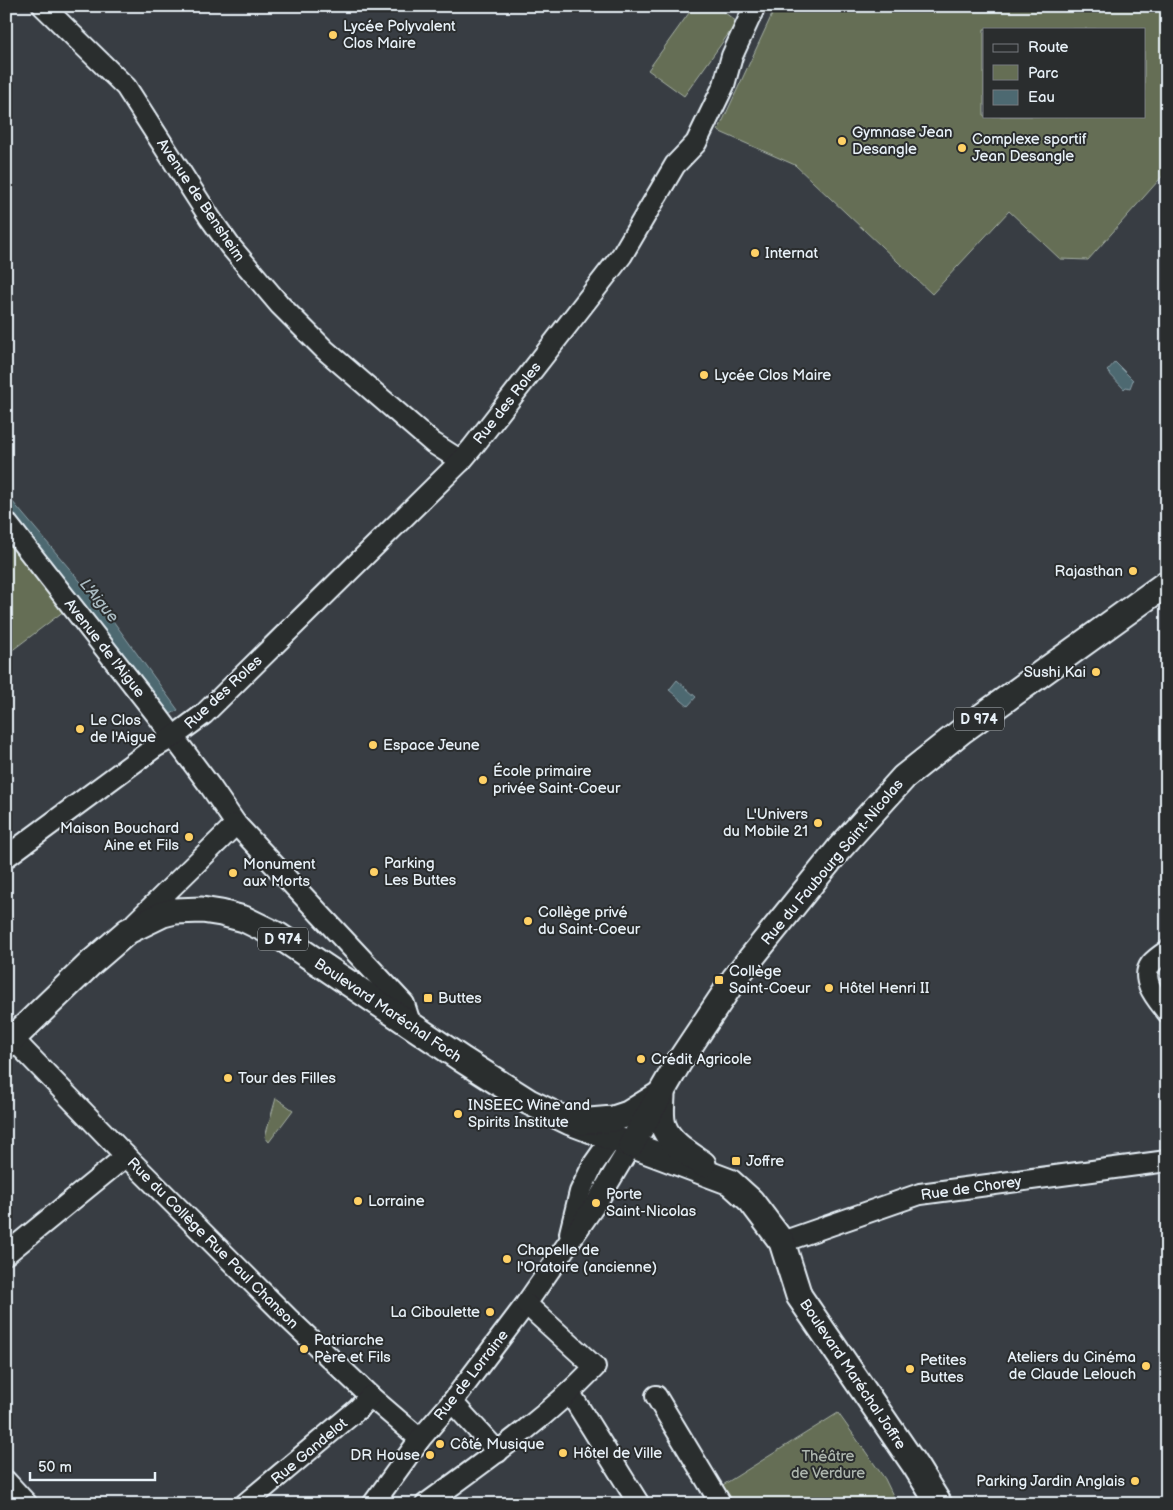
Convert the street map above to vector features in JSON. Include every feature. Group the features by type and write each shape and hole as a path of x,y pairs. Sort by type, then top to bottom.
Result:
{"main road":[{"name":"Rue du Faubourg Saint-Nicolas","path":"621,1142 662,1094 703,1025 735,978 839,849 904,777 963,730 1167,583"},
{"name":"Boulevard Maréchal Foch","path":"10,1042 91,963 128,931 163,914 187,910 221,912 261,926 286,940 411,1026 529,1102 570,1122 621,1142"},
{"path":"570,1122 593,1122 628,1114 662,1094 663,1124 667,1133 686,1152 730,1182"},
{"path":"621,1142 628,1114"},
{"name":"Boulevard Maréchal Joffre","path":"621,1142 730,1182 751,1201 782,1242 800,1296 916,1466 939,1504"}],"street":[{"name":"Avenue de Bensheim","path":"44,6 126,87 215,225 230,246 280,305 325,350 433,443 461,461"},
{"name":"Rue des Roles","path":"6,856 155,747 204,714 461,461 622,255 675,165 696,143 724,85 732,56 755,6"},
{"name":"Avenue de l'Aigue","path":"6,522 173,736 236,824 404,1004 411,1026"},
{"path":"128,931 236,824"},
{"path":"179,880 187,910"},
{"path":"1167,951 1149,966 1147,976 1153,993 1167,1012"},
{"name":"Rue du Collège Rue Paul Chanson","path":"10,1042 290,1320 370,1396 420,1438"},
{"name":"Rue de Lorraine","path":"373,1504 420,1438 452,1402 526,1304 596,1203 621,1142"},
{"name":"Rue de Lorraine","path":"567,1244 580,1192 593,1165 621,1142"},
{"path":"6,1254 126,1156"},
{"name":"Rue de Chorey","path":"782,1242 920,1194 1167,1161"},
{"path":"426,1504 524,1432 570,1393 595,1367 526,1304"},
{"path":"570,1393 639,1504"},
{"name":"Rue Gandelot","path":"245,1504 358,1409 370,1396"},
{"path":"656,1396 721,1504"},
{"path":"452,1402 498,1452"},
{"path":"6,1481 27,1504"}],"green space":[{"path":"694,6 716,6 737,22 684,96 648,70"},
{"name":"Complexe sportif Jean Desangle","path":"776,6 1167,6 1167,171 1088,260 1060,259 1009,211 932,294 795,165 718,131"},
{"path":"6,537 64,611 6,655"},
{"path":"276,1098 293,1110 269,1142 265,1137"},
{"name":"Théâtre de Verdure","path":"838,1413 885,1479 897,1504 728,1504 718,1488"}],"water":[{"path":"1115,362 1133,380 1130,388 1126,387 1124,389 1107,371"},
{"path":"6,494 108,614 178,710 171,714 6,505"},
{"path":"677,680 696,697 688,706 669,690"}],"place":[{"name":"Lycée Polyvalent Clos Maire","path":"333,35"},
{"name":"Gymnase Jean Desangle","path":"842,141"},
{"name":"Complexe sportif Jean Desangle","path":"962,148"},
{"name":"Internat","path":"755,253"},
{"name":"Lycée Clos Maire","path":"704,375"},
{"name":"Rajasthan","path":"1133,571"},
{"name":"Sushi Kai","path":"1096,672"},
{"name":"Le Clos de l'Aigue","path":"80,729"},
{"name":"Espace Jeune","path":"373,745"},
{"name":"École primaire privée Saint-Coeur","path":"483,780"},
{"name":"L'Univers du Mobile 21","path":"818,823"},
{"name":"Maison Bouchard Aine et Fils","path":"189,837"},
{"name":"Parking Les Buttes","path":"374,872"},
{"name":"Monument aux Morts","path":"233,873"},
{"name":"Collège privé du Saint-Coeur","path":"528,921"},
{"name":"Collège Saint-Coeur","path":"719,980"},
{"name":"Hôtel Henri II","path":"829,988"},
{"name":"Buttes","path":"428,998"},
{"name":"Crédit Agricole","path":"641,1059"},
{"name":"Tour des Filles","path":"228,1078"},
{"name":"INSEEC Wine and Spirits Institute","path":"458,1114"},
{"name":"Joffre","path":"736,1161"},
{"name":"Lorraine","path":"358,1201"},
{"name":"Porte Saint-Nicolas","path":"596,1203"},
{"name":"Chapelle de l'Oratoire (ancienne)","path":"507,1259"},
{"name":"La Ciboulette","path":"490,1312"},
{"name":"Patriarche Père et Fils","path":"304,1349"},
{"name":"Ateliers du Cinéma de Claude Lelouch","path":"1146,1366"},
{"name":"Petites Buttes","path":"910,1369"},
{"name":"Côté Musique","path":"440,1444"},
{"name":"Hôtel de Ville","path":"563,1453"},
{"name":"DR House","path":"430,1455"},
{"name":"Parking Jardin Anglais","path":"1135,1481"}],"water label":[{"name":"L'Aigue","path":"100,600"}]}
